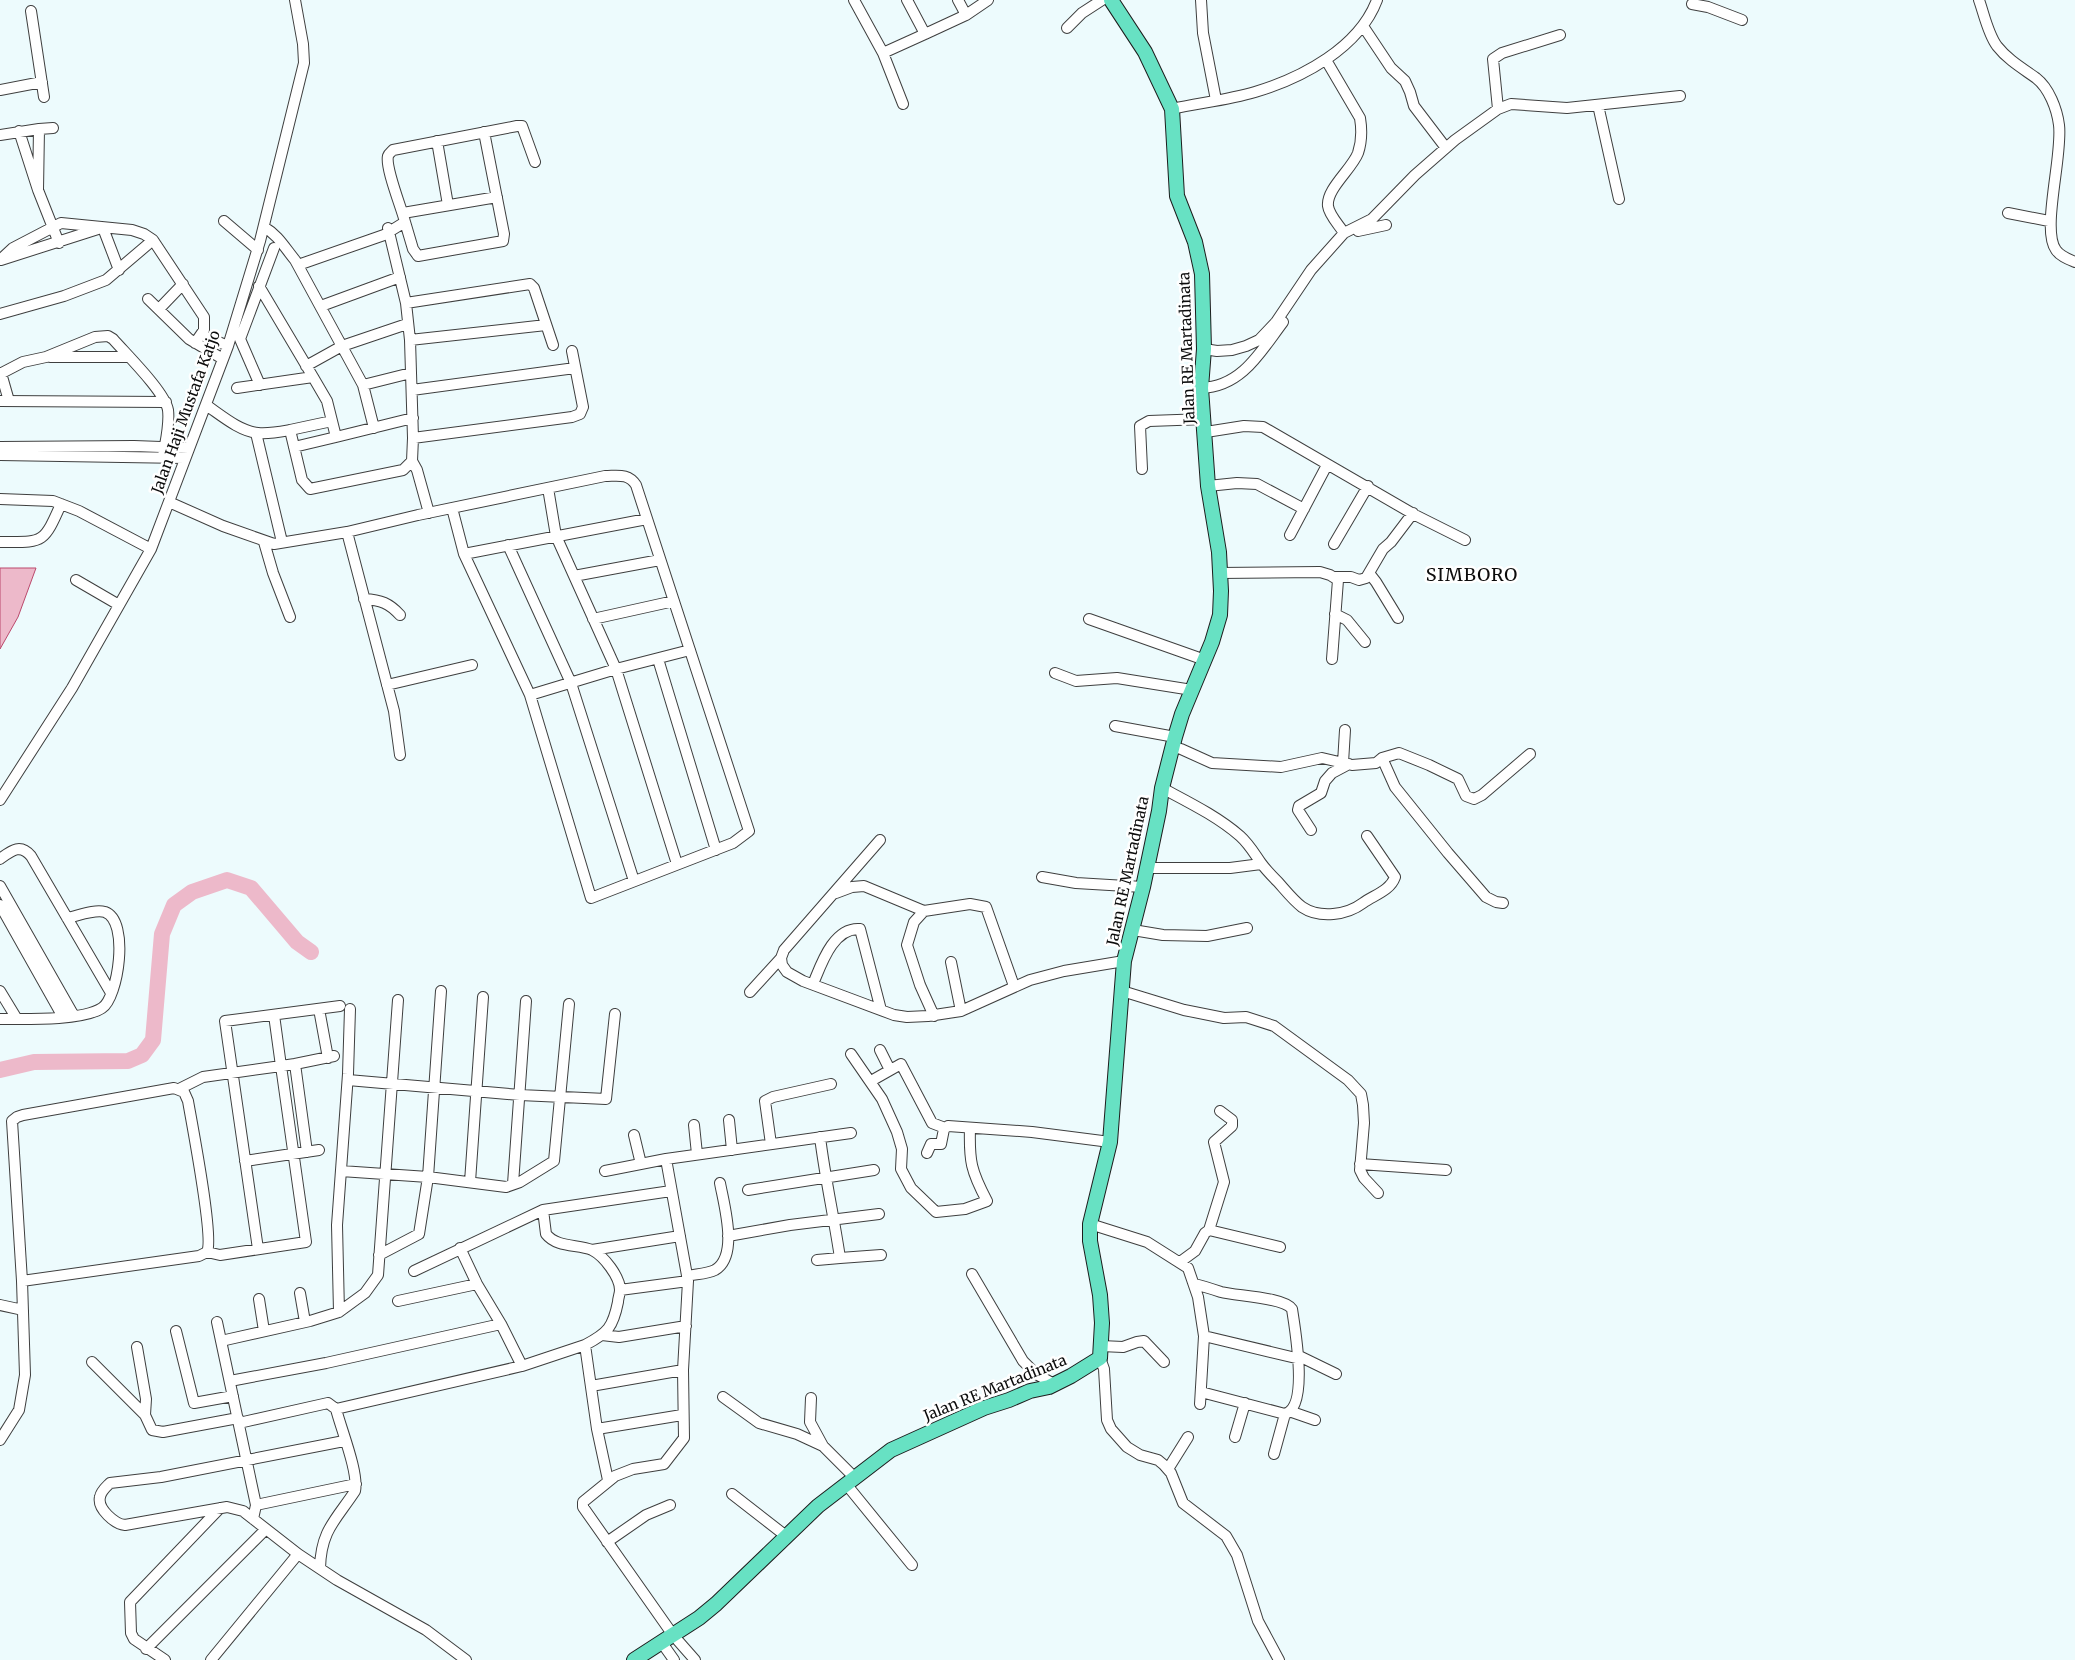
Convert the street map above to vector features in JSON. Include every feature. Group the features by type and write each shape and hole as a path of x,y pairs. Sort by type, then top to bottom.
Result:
{"highway":[{"name":"Jalan RE Martadinata","path":"634,1660 668,1639 716,1604 786,1536 850,1480 878,1459 903,1444 984,1408 1051,1385 1071,1376 1100,1352 1102,1323 1100,1295 1090,1241 1090,1224 1110,1142 1124,961 1148,868 1162,788 1174,742 1220,615 1219,552 1208,486 1201,388 1204,349 1202,274 1195,242 1177,196 1172,109 1145,52 1111,0"}],"street":[{"name":"Jalan Haji Mustafa Katjo","path":"0,800 64,701 151,549 228,346 264,227 304,63 303,44 295,0"},
{"path":"854,0 883,53 903,104"},
{"path":"907,0 924,34"},
{"path":"958,0 966,15"},
{"path":"883,53 966,15 988,0"},
{"path":"1067,28 1082,13 1102,0"},
{"path":"1201,0 1203,33 1216,100"},
{"path":"1172,109 1254,92 1276,84 1326,60 1354,38 1377,0"},
{"path":"1979,0 1996,45 2011,61 2037,79 2055,109 2059,124 2059,152 2050,220 2054,247 2061,255 2075,262"},
{"path":"1692,4 1708,7 1742,20"},
{"path":"31,10 44,97"},
{"path":"1363,26 1391,68 1404,81 1416,110 1446,148"},
{"path":"1498,109 1493,59 1502,53 1560,35"},
{"path":"1326,60 1360,118 1361,127 1362,139 1358,154 1330,194 1328,203 1330,211 1344,233"},
{"path":"0,90 42,82"},
{"path":"1313,272 1343,241 1371,223 1415,175 1471,127 1498,109 1511,104 1555,108 1680,96"},
{"path":"1598,105 1619,198"},
{"path":"429,513 417,470 412,461 413,418 410,340 406,302 400,277 394,187 388,159 389,154 396,150 437,141 522,126 535,162"},
{"path":"0,135 18,131 53,128"},
{"path":"38,190 39,129"},
{"path":"18,131 51,226 59,243"},
{"path":"396,224 418,256 499,242 504,239 484,132"},
{"path":"437,141 448,205"},
{"path":"297,263 448,205 497,197"},
{"path":"2008,213 2050,220"},
{"path":"224,221 259,245 285,249"},
{"path":"0,260 13,248 51,226 70,222 139,232 153,240 204,317 204,330 198,339"},
{"path":"1201,388 1221,386 1246,370 1268,338 1276,322 1344,233 1371,223"},
{"path":"264,227 278,236 285,249 297,263 321,306 363,385 374,428"},
{"path":"0,260 59,243 101,228"},
{"path":"101,228 119,270"},
{"path":"0,314 106,280 153,240"},
{"path":"260,385 240,340 274,248"},
{"path":"321,306 400,277"},
{"path":"159,309 183,284"},
{"path":"406,302 528,284 534,288 553,345"},
{"path":"259,286 327,401 336,437"},
{"path":"148,299 223,359"},
{"path":"306,366 342,346 407,324"},
{"path":"410,340 546,325"},
{"path":"164,452 168,417 166,402 113,339 103,336 46,357 23,362 0,374 5,401 166,402"},
{"path":"1204,349 1232,350 1268,338"},
{"path":"198,339 228,346"},
{"path":"413,438 576,415 583,407 572,351"},
{"path":"46,357 129,358"},
{"path":"412,390 575,368"},
{"path":"363,385 411,373"},
{"path":"237,388 313,377"},
{"path":"206,405 230,421 256,433 290,430 332,421"},
{"path":"294,447 413,418"},
{"path":"1142,469 1140,426 1149,421 1205,426 1257,426 1465,540"},
{"path":"290,430 302,480 310,489 403,470 412,461"},
{"path":"256,433 282,542"},
{"path":"0,447 186,453"},
{"path":"0,455 164,452"},
{"path":"1290,535 1327,465"},
{"path":"169,502 223,526 274,544 347,532 452,508 605,476 624,475 631,478 636,485 749,831 733,843 591,898 530,695 464,554 452,508"},
{"path":"1208,486 1257,484 1304,509"},
{"path":"1334,544 1368,486"},
{"path":"548,488 556,536 616,669 677,864"},
{"path":"0,499 48,500 61,504 151,549"},
{"path":"0,542 33,542 44,538 61,504"},
{"path":"1219,573 1320,572 1334,577 1351,577 1362,580 1369,574 1382,549 1391,542 1413,513"},
{"path":"464,554 647,519"},
{"path":"347,532 394,711 400,755"},
{"path":"264,542 273,574 290,617"},
{"path":"508,545 571,683 634,881"},
{"path":"574,576 660,560"},
{"path":"1369,574 1398,618"},
{"path":"1332,659 1338,580 1334,577"},
{"path":"76,580 119,604"},
{"path":"364,599 381,600 392,606 400,616"},
{"path":"593,619 674,601"},
{"path":"1335,614 1348,620 1364,642"},
{"path":"1089,619 1205,660"},
{"path":"530,695 616,669 690,650"},
{"path":"658,659 716,850"},
{"path":"387,685 472,665"},
{"path":"1055,673 1076,681 1117,678 1192,690"},
{"path":"1115,726 1174,742 1181,749 1212,763 1281,767 1322,758 1346,763 1376,763 1382,758 1399,753 1429,765 1458,780 1466,796 1474,799 1482,795 1530,754"},
{"path":"1346,730 1346,763"},
{"path":"1382,758 1395,787 1438,841 1486,898 1503,903"},
{"path":"1311,830 1298,810 1299,806 1321,793 1325,781 1332,773 1346,763"},
{"path":"1162,788 1215,818 1238,834 1249,844 1261,864 1304,908 1321,913 1337,914 1359,906 1393,883 1395,877 1367,836"},
{"path":"750,992 880,840"},
{"path":"0,859 14,849 26,851 111,992"},
{"path":"1148,868 1230,868 1261,864"},
{"path":"1042,877 1076,882 1143,887"},
{"path":"833,894 852,887 864,886 924,911 970,904 986,907 1014,986"},
{"path":"1,891 68,1016"},
{"path":"0,905 68,1016"},
{"path":"0,1020 92,1013 106,1005 116,977 120,938 117,923 105,912 96,911 68,918"},
{"path":"924,911 914,922 907,945 920,985 934,1016"},
{"path":"1132,930 1163,935 1207,936 1247,928"},
{"path":"813,984 826,955 837,939 848,931 860,929 881,1010"},
{"path":"781,958 782,965 787,972 813,984 907,1018 961,1011 1014,986 1064,971 1124,961"},
{"path":"951,962 961,1011"},
{"path":"0,991 17,1019"},
{"path":"379,1255 419,1234 428,1177 441,991"},
{"path":"1122,991 1211,1016 1257,1020 1274,1026 1319,1057 1348,1080 1361,1094 1364,1123 1360,1170 1364,1178 1378,1193"},
{"path":"470,1182 483,997"},
{"path":"221,1341 305,1322 339,1312 365,1293 378,1275 398,1000"},
{"path":"513,1184 526,1001"},
{"path":"341,1171 428,1177 506,1187 534,1175 554,1161 569,1004"},
{"path":"258,1249 225,1021 340,1006"},
{"path":"179,1089 203,1077 332,1057 319,1009"},
{"path":"339,1312 337,1225 348,1080 350,1009"},
{"path":"348,1080 391,1085 477,1090 520,1096 606,1099 615,1014"},
{"path":"22,1281 199,1256 207,1252 220,1255 306,1242 274,1015"},
{"path":"880,1050 890,1070"},
{"path":"850,1054 871,1081 897,1132 902,1149 901,1169 911,1188 936,1212 965,1209 987,1201 976,1182 969,1158 970,1128"},
{"path":"295,1064 307,1152"},
{"path":"871,1081 902,1064 932,1123 945,1128 1032,1132 1110,1142"},
{"path":"772,1144 765,1101 773,1097 831,1084"},
{"path":"0,1440 19,1410 23,1395 24,1375 22,1281 12,1122 16,1117 174,1088 184,1092 188,1101 202,1184 209,1241 207,1252"},
{"path":"1180,1262 1195,1251 1205,1233 1209,1230 1224,1182 1214,1142 1232,1126 1232,1120 1220,1111"},
{"path":"729,1120 732,1150"},
{"path":"694,1126 697,1154"},
{"path":"927,1153 931,1144 941,1144 945,1128"},
{"path":"605,1171 697,1154 851,1133"},
{"path":"634,1135 641,1164"},
{"path":"820,1137 825,1179 840,1258"},
{"path":"245,1161 319,1150"},
{"path":"666,1159 688,1279 682,1415 684,1438 664,1464 622,1472 608,1480 583,1502 582,1507 607,1542 668,1639 674,1660"},
{"path":"1360,1164 1446,1170"},
{"path":"748,1190 874,1170"},
{"path":"620,1290 688,1279 718,1267 726,1255 728,1236 720,1183"},
{"path":"414,1271 543,1210 671,1191"},
{"path":"336,1410 522,1366 585,1345 602,1335 612,1324 620,1290 612,1272 601,1257 592,1250 551,1239 546,1234 543,1210"},
{"path":"728,1236 879,1214"},
{"path":"1090,1224 1148,1242 1188,1268 1194,1284 1204,1336 1200,1404"},
{"path":"1209,1230 1280,1247"},
{"path":"592,1250 680,1236"},
{"path":"460,1248 477,1284 510,1339 522,1366"},
{"path":"818,1260 881,1255"},
{"path":"972,1274 1023,1361 1051,1385"},
{"path":"398,1301 477,1284"},
{"path":"1194,1284 1222,1292 1279,1302 1290,1306 1299,1358 1296,1402 1288,1413 1274,1454"},
{"path":"300,1293 305,1322"},
{"path":"259,1299 264,1331"},
{"path":"0,1305 23,1310"},
{"path":"217,1322 256,1506 253,1519"},
{"path":"230,1381 326,1363 501,1324"},
{"path":"602,1335 619,1336 686,1326"},
{"path":"176,1331 194,1403 233,1396"},
{"path":"1204,1336 1299,1358 1336,1374"},
{"path":"1164,1362 1144,1341 1100,1352 1104,1369 1108,1420 1111,1429 1127,1446 1140,1455 1158,1460 1168,1469 1181,1499 1226,1536 1232,1545 1258,1621 1279,1660"},
{"path":"585,1345 597,1429 608,1480"},
{"path":"137,1347 146,1399 145,1416"},
{"path":"92,1362 145,1416 152,1430 157,1432 239,1421 328,1403 336,1410 356,1484 355,1491 325,1535 320,1556 320,1568"},
{"path":"591,1386 684,1370"},
{"path":"1201,1392 1314,1420"},
{"path":"723,1397 759,1423 797,1434 823,1446"},
{"path":"811,1398 810,1422 823,1446 912,1566"},
{"path":"1235,1437 1245,1404"},
{"path":"597,1429 682,1415"},
{"path":"1168,1469 1188,1437"},
{"path":"344,1441 162,1477 110,1483 100,1496 102,1505 114,1522 125,1525 220,1508 232,1508 243,1511 298,1554 358,1593 426,1630 466,1660"},
{"path":"256,1506 356,1484"},
{"path":"732,1494 786,1536"},
{"path":"607,1542 646,1515 670,1505"},
{"path":"165,1660 146,1649 132,1636 128,1607 130,1602 220,1508"},
{"path":"146,1649 265,1530"},
{"path":"211,1660 298,1554"},
{"path":"668,1639 695,1660"}],"shaded area":[{"path":"0,568 36,568 18,617 0,649"}],"waterway":[{"path":"0,1070 34,1062 128,1061 142,1055 153,1040 162,934 174,905 192,892 227,880 251,888 297,942 311,952"}],"district":[{"name":"SIMBORO","path":"1472,575"}]}
